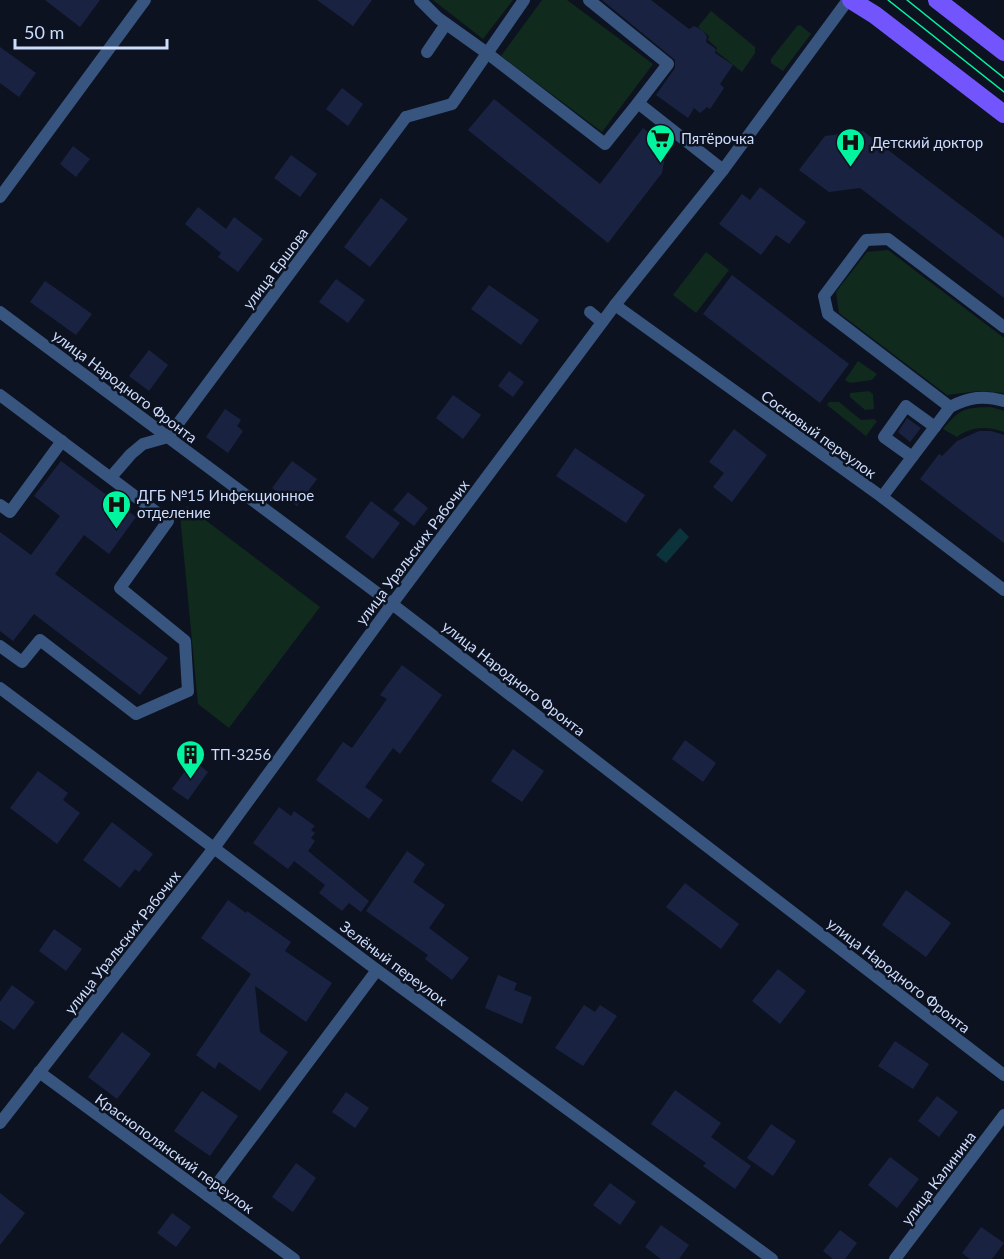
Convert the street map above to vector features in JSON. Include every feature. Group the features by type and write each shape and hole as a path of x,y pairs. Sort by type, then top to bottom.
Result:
{"main road":[{"path":"849,0 875,15 1004,114"},
{"path":"937,0 1004,52"}],"street":[{"path":"0,197 145,0"},
{"path":"420,0 446,24 605,144 668,64 589,0"},
{"path":"487,53 524,0"},
{"name":"улица Уральских Рабочих","path":"0,1123 214,848 602,322 723,170 849,0"},
{"path":"427,52 446,24"},
{"name":"улица Ершова","path":"168,436 406,117 452,104 487,53"},
{"path":"638,103 723,170"},
{"path":"950,407 828,314 824,296 866,240 888,238 1004,327"},
{"name":"Сосновый переулок","path":"615,305 1002,585"},
{"name":"улица Народного Фронта","path":"0,312 392,604 1004,1075"},
{"path":"590,312 602,322"},
{"path":"0,395 168,521 120,588 185,641 188,691 136,714 40,640 22,662 0,646"},
{"path":"882,497 950,407 966,398 990,397 1004,401"},
{"path":"912,457 884,436 906,406 935,427"},
{"path":"111,477 143,444 168,436"},
{"path":"0,505 10,512 62,441"},
{"name":"Зелёный переулок","path":"0,688 376,970 772,1259"},
{"path":"208,1196 376,970"},
{"name":"Краснополянский переулок","path":"39,1072 294,1259"},
{"name":"улица Калинина","path":"895,1259 1004,1115"}],"shaded area":[{"path":"433,0 513,0 483,39"},
{"path":"542,0 567,0 653,64 602,132 501,56"},
{"path":"711,11 755,47 755,53 742,72 716,51 717,48 708,40 709,36 698,27"},
{"path":"800,25 811,34 783,71 771,63 771,59"},
{"path":"888,250 1004,338 1004,393 979,391 947,395 839,313 836,292 867,252"},
{"path":"706,252 729,270 696,313 673,295"},
{"path":"858,361 877,374 872,380 850,383 845,380"},
{"path":"869,391 873,394 874,409 865,410 850,397 850,393"},
{"path":"829,402 839,402 861,420 874,419 877,421 866,436 827,405"},
{"path":"991,407 1004,411 1004,432 979,428 962,433 957,437 943,429 964,410"},
{"path":"187,506 320,607 229,728 198,704 180,515"},
{"path":"680,528 689,537 666,563 656,555"}],"building":[{"path":"45,0 100,0 80,27"},
{"path":"317,0 372,0 353,26"},
{"path":"602,0 651,0 689,29 694,26 702,30 707,36 706,42 716,49 715,53 733,65 720,84 724,88 710,109 707,107 700,113 694,108 688,118 656,95 675,68 675,60"},
{"path":"0,47 36,73 19,97 0,83"},
{"path":"342,88 363,104 348,126 326,109"},
{"path":"494,99 600,184 643,128 660,142 665,157 662,173 608,243 468,130"},
{"path":"863,131 1004,238 1004,298 860,188 829,192 799,170 825,136"},
{"path":"73,146 90,159 76,177 60,164"},
{"path":"291,155 317,174 300,197 274,178"},
{"path":"760,187 806,222 789,244 776,235 761,255 719,224 742,194 750,200"},
{"path":"381,198 408,219 370,267 344,247"},
{"path":"198,207 226,229 234,217 263,239 238,272 218,257 221,253 185,224"},
{"path":"732,275 849,364 820,403 703,314"},
{"path":"336,279 365,300 348,323 319,302"},
{"path":"45,281 92,314 76,335 30,302"},
{"path":"489,285 539,320 521,345 471,309"},
{"path":"149,350 168,365 149,391 129,376"},
{"path":"509,371 524,382 513,397 498,386"},
{"path":"453,395 481,415 463,439 436,418"},
{"path":"225,409 241,420 237,426 243,431 228,453 206,437"},
{"path":"907,418 921,428 910,442 898,432"},
{"path":"734,429 767,455 732,502 713,487 724,473 709,462"},
{"path":"979,431 991,431 1004,435 1004,543 920,479 939,454 942,456 957,441"},
{"path":"575,448 645,495 626,523 556,476"},
{"path":"61,461 136,517 109,554 84,535 55,574 168,658 140,695 34,614 13,641 0,631 0,532 31,555 60,516 34,496"},
{"path":"292,461 317,479 297,506 272,488"},
{"path":"408,492 428,508 414,526 393,510"},
{"path":"371,501 400,523 373,559 345,537"},
{"path":"402,665 442,695 400,754 393,748 365,787 383,800 369,819 316,780 343,742 352,748 387,699 380,695"},
{"path":"685,740 716,763 703,782 672,759"},
{"path":"513,749 544,771 522,802 491,781"},
{"name":"ТП-3256","path":"193,760 208,772 188,800 172,789"},
{"path":"38,771 68,793 63,800 80,813 57,844 10,808"},
{"path":"279,807 291,816 294,811 315,826 311,830 315,833 311,838 315,841 308,851 369,901 361,912 349,903 342,911 319,893 325,885 294,861 288,869 253,843"},
{"path":"112,822 153,854 139,872 135,869 120,888 83,860"},
{"path":"407,851 425,864 413,882 445,905 429,928 469,958 452,980 425,959 428,955 366,911"},
{"path":"685,883 739,924 721,949 666,907"},
{"path":"906,890 951,923 926,957 882,925"},
{"path":"228,900 291,942 285,951 332,983 306,1022 255,986 260,1032 288,1052 260,1091 219,1062 215,1069 196,1055 251,974 201,938"},
{"path":"54,929 82,949 66,971 39,951"},
{"path":"778,969 806,991 780,1024 752,1001"},
{"path":"498,975 517,983 514,990 532,997 522,1024 485,1008"},
{"path":"12,985 35,1002 14,1030 0,1020 0,1002"},
{"path":"584,1005 595,1012 600,1005 617,1016 583,1066 555,1048"},
{"path":"122,1032 151,1054 117,1099 88,1077"},
{"path":"895,1041 929,1064 913,1089 878,1066"},
{"path":"675,1090 721,1123 711,1137 751,1166 735,1189 703,1166 706,1163 651,1124"},
{"path":"202,1091 238,1116 210,1156 174,1131"},
{"path":"346,1092 369,1108 355,1128 332,1112"},
{"path":"937,1096 958,1112 939,1137 918,1121"},
{"path":"771,1124 796,1141 773,1176 747,1158"},
{"path":"890,1157 919,1179 897,1208 868,1185"},
{"path":"296,1163 316,1178 293,1212 272,1197"},
{"path":"610,1183 636,1202 620,1225 593,1205"},
{"path":"0,1193 25,1213 0,1245"},
{"path":"172,1213 191,1227 176,1247 157,1233"},
{"path":"661,1225 689,1245 679,1259 661,1259 645,1247"},
{"path":"981,1227 1004,1243 992,1259 970,1259 962,1253"},
{"path":"840,1230 857,1243 845,1259 833,1259 823,1251"}],"tram line":[{"path":"888,0 1004,92"},
{"path":"907,0 1004,78"}],"place":[{"name":"Пятёрочка","path":"660,164"},
{"name":"Детский доктор","path":"850,168"},
{"name":"ДГБ №15 Инфекционное отделение","path":"116,530"},
{"name":"ТП-3256","path":"190,780"}]}
